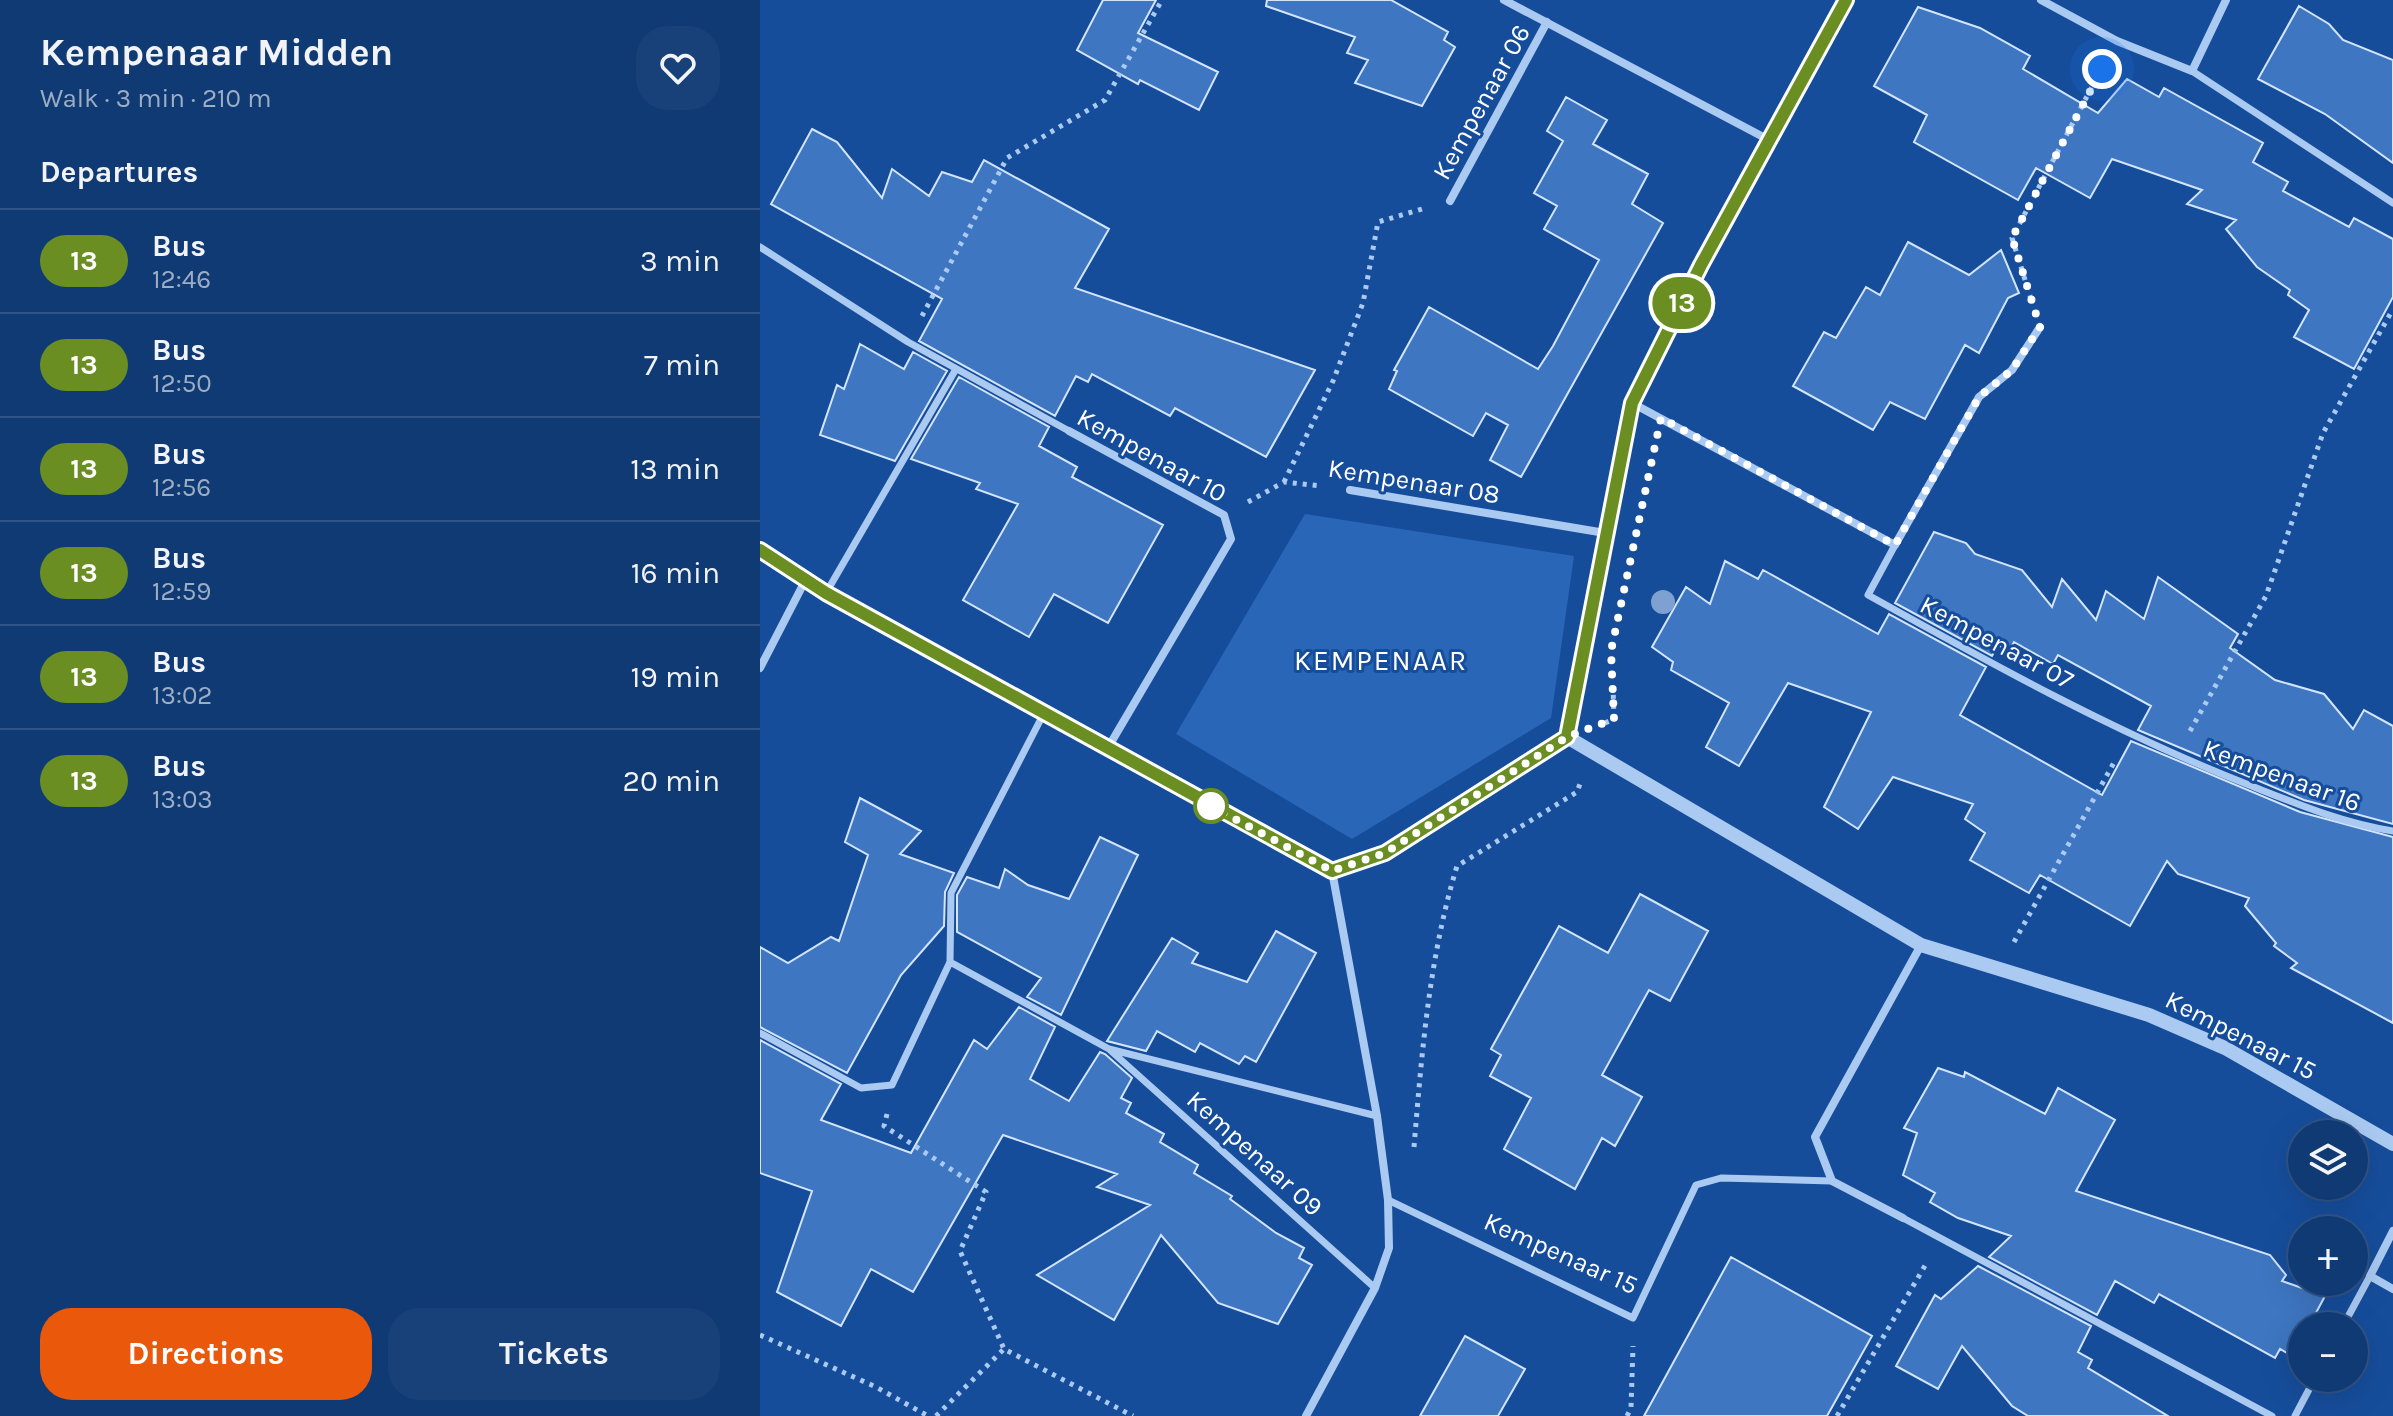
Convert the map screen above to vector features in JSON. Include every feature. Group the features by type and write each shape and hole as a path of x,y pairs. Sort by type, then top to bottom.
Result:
{"street":[{"name":"Kempenaar 06","path":"1504,0 1769,140"},
{"path":"760,550 826,593 1109,746 1277,844 1332,871 1385,853 1567,737 1632,403 1846,0"},
{"path":"2041,0 2117,41 2192,71 2393,203"},
{"path":"2192,71 2226,0"},
{"name":"Kempenaar 06","path":"1450,201 1547,22"},
{"name":"Kempenaar 10","path":"760,247 908,342 1224,515 1231,539 1109,746"},
{"name":"Kempenaar 07","path":"2040,327 2012,370 1979,397 1868,595 2024,682 2160,748"},
{"path":"826,593 956,369"},
{"path":"1632,403 1895,545"},
{"name":"Kempenaar 08","path":"1350,490 1605,533"},
{"path":"760,668 806,579"},
{"path":"760,1033 861,1088 892,1085 950,962 951,893 1045,711"},
{"name":"Kempenaar 15","path":"1567,737 1921,945 2149,1015 2225,1048 2393,1144"},
{"name":"Kempenaar 16","path":"2160,748 2348,824 2393,831"},
{"path":"1306,1416 1375,1288 1389,1248 1388,1200 1377,1116 1332,871"},
{"path":"1832,1181 1815,1137 1921,945"},
{"name":"Kempenaar 09","path":"950,962 1109,1049 1375,1288"},
{"name":"Kempenaar 09","path":"1109,1049 1377,1116"},
{"name":"Kempenaar 15","path":"1388,1200 1633,1318 1696,1185 1721,1178 1832,1181 2272,1416"},
{"path":"2351,1312 2393,1231"},
{"path":"2370,1276 2393,1289"},
{"path":"2295,1416 2308,1392"}],"path":[{"path":"908,342 1007,158 1105,100 1162,0"},
{"path":"2040,327 2012,238 2117,41"},
{"path":"1224,515 1284,482 1333,381 1363,303 1378,222 1450,201"},
{"path":"2176,756 2266,596 2323,433 2393,309"},
{"name":"Kempenaar 08","path":"1284,482 1350,490"},
{"path":"1567,737 1614,719 1612,678"},
{"path":"1999,969 2130,733"},
{"path":"1408,1209 1428,994 1440,921 1457,866 1577,792 1592,754"},
{"path":"892,1085 884,1126 986,1192 960,1251 1004,1349 1133,1416"},
{"path":"1837,1416 1941,1239"},
{"path":"1627,1416 1631,1408 1633,1318"},
{"path":"760,1335 876,1387 928,1416"},
{"path":"936,1416 1004,1349"}],"shaded area":[{"path":"1305,514 1574,556 1551,718 1352,839 1176,734"}],"building":[{"path":"1103,0 1156,0 1138,33 1218,72 1199,110 1140,80 1138,84 1077,50"},
{"path":"1267,0 1391,0 1448,32 1444,40 1455,47 1422,106 1355,83 1368,60 1347,53 1355,37 1266,6"},
{"path":"2299,6 2329,24 2343,40 2393,60 2393,163 2325,114 2258,79"},
{"path":"1918,7 1980,28 2030,56 2023,69 2098,113 2127,79 2159,97 2164,88 2263,143 2253,162 2288,182 2283,191 2349,227 2354,218 2393,239 2393,297 2354,369 2294,337 2309,310 2288,295 2290,290 2257,267 2226,229 2236,220 2187,204 2202,190 2112,159 2090,198 2036,168 2018,200 1914,142 1927,115 1874,86"},
{"path":"1566,97 1607,120 1593,144 1648,174 1632,204 1663,223 1521,477 1490,460 1508,425 1486,413 1473,436 1389,389 1397,371 1394,370 1429,307 1538,369 1553,346 1599,260 1544,229 1557,206 1534,193 1563,141 1547,131"},
{"path":"812,129 837,142 882,198 892,169 929,196 942,172 972,182 984,160 1109,229 1075,288 1315,370 1266,457 1175,408 1170,416 1092,374 1088,382 1076,376 1055,416 919,341 942,299 771,204"},
{"path":"1908,242 1969,275 2001,250 2019,293 2008,298 1979,353 1965,345 1925,419 1890,402 1873,430 1793,386 1824,332 1836,338 1866,287 1880,295"},
{"path":"860,344 904,369 913,352 947,371 895,461 820,435 837,385 844,389"},
{"path":"959,377 1049,427 1039,446 1077,467 1072,477 1163,525 1108,623 1054,594 1029,637 963,600 1018,504 976,489 980,483 911,459"},
{"path":"1934,532 1966,543 1975,554 2022,570 2052,607 2062,579 2096,620 2106,591 2144,619 2158,577 2238,634 2230,648 2275,680 2324,694 2353,729 2364,710 2393,726 2393,824 2304,800 2138,730 2151,706 2058,655 2053,664 2014,642 2009,651 1998,645 1992,656 1895,603"},
{"path":"1725,561 1758,579 1763,570 1878,634 1889,614 1986,667 1960,715 2102,795 2131,741 2300,812 2393,837 2393,1023 2291,968 2297,963 2274,946 2276,943 2245,906 2249,898 2178,874 2167,861 2130,926 2040,875 2029,893 1970,860 1985,833 1965,819 1973,804 1893,777 1858,829 1824,807 1871,712 1788,683 1739,766 1706,747 1729,703 1671,670 1673,662 1652,647 1686,587 1710,604"},
{"path":"860,798 921,831 900,854 954,873 945,892 944,926 901,975 847,1073 760,1027 760,947 788,963 831,937 839,941 868,855 845,842"},
{"path":"1100,837 1138,855 1061,1015 1027,997 1041,978 957,932 957,895 967,877 999,888 1005,869 1028,885 1069,899"},
{"path":"1640,894 1708,931 1670,1001 1649,990 1602,1075 1642,1097 1615,1146 1602,1138 1575,1189 1504,1149 1531,1098 1490,1076 1501,1055 1491,1049 1559,926 1608,953"},
{"path":"1276,931 1316,953 1256,1062 1245,1056 1239,1064 1200,1043 1195,1052 1157,1031 1146,1051 1107,1041 1172,938 1198,953 1192,963 1247,982"},
{"path":"1019,1007 1055,1027 1030,1079 1069,1101 1100,1052 1105,1054 1132,1078 1121,1098 1131,1103 1126,1113 1164,1134 1160,1142 1198,1165 1194,1173 1232,1196 1230,1199 1276,1233 1304,1248 1299,1258 1312,1265 1278,1324 1218,1303 1161,1235 1114,1320 1037,1275 1150,1205 1097,1187 1117,1174 1003,1135 913,1292 871,1269 841,1326 777,1292 812,1191 760,1173 760,1040 841,1084 821,1120 911,1153 974,1040 987,1049"},
{"path":"1938,1068 1964,1077 1965,1072 2045,1114 2058,1088 2115,1120 2076,1191 2270,1255 2286,1275 2282,1281 2288,1283 2288,1296 2325,1296 2316,1312 2288,1312 2288,1354 2280,1349 2275,1358 2159,1294 2154,1303 2115,1281 2097,1315 1989,1257 2011,1236 1958,1218 1930,1202 1935,1193 1903,1175 1917,1133 1904,1128"},
{"path":"1731,1257 1872,1336 1827,1416 1644,1416"},
{"path":"1978,1266 2091,1326 2078,1352 2092,1360 2088,1368 2168,1416 2028,1416 2012,1406 1962,1346 1938,1389 1896,1366 1935,1295 1941,1299"},
{"path":"1465,1336 1525,1369 1498,1416 1420,1416"}],"bus line":[{"name":"13","path":"760,550 826,593 1109,746 1277,844 1332,871 1385,853 1567,737 1632,403 1701,265 1846,0"}],"district":[{"name":"KEMPENAAR","path":"1381,660"}],"route":[{"path":"1211,806 1332,871 1385,853 1567,737 1614,719 1611,651 1661,418 1895,545 1979,397 2012,370 2040,327 2012,238 2102,69"}]}
